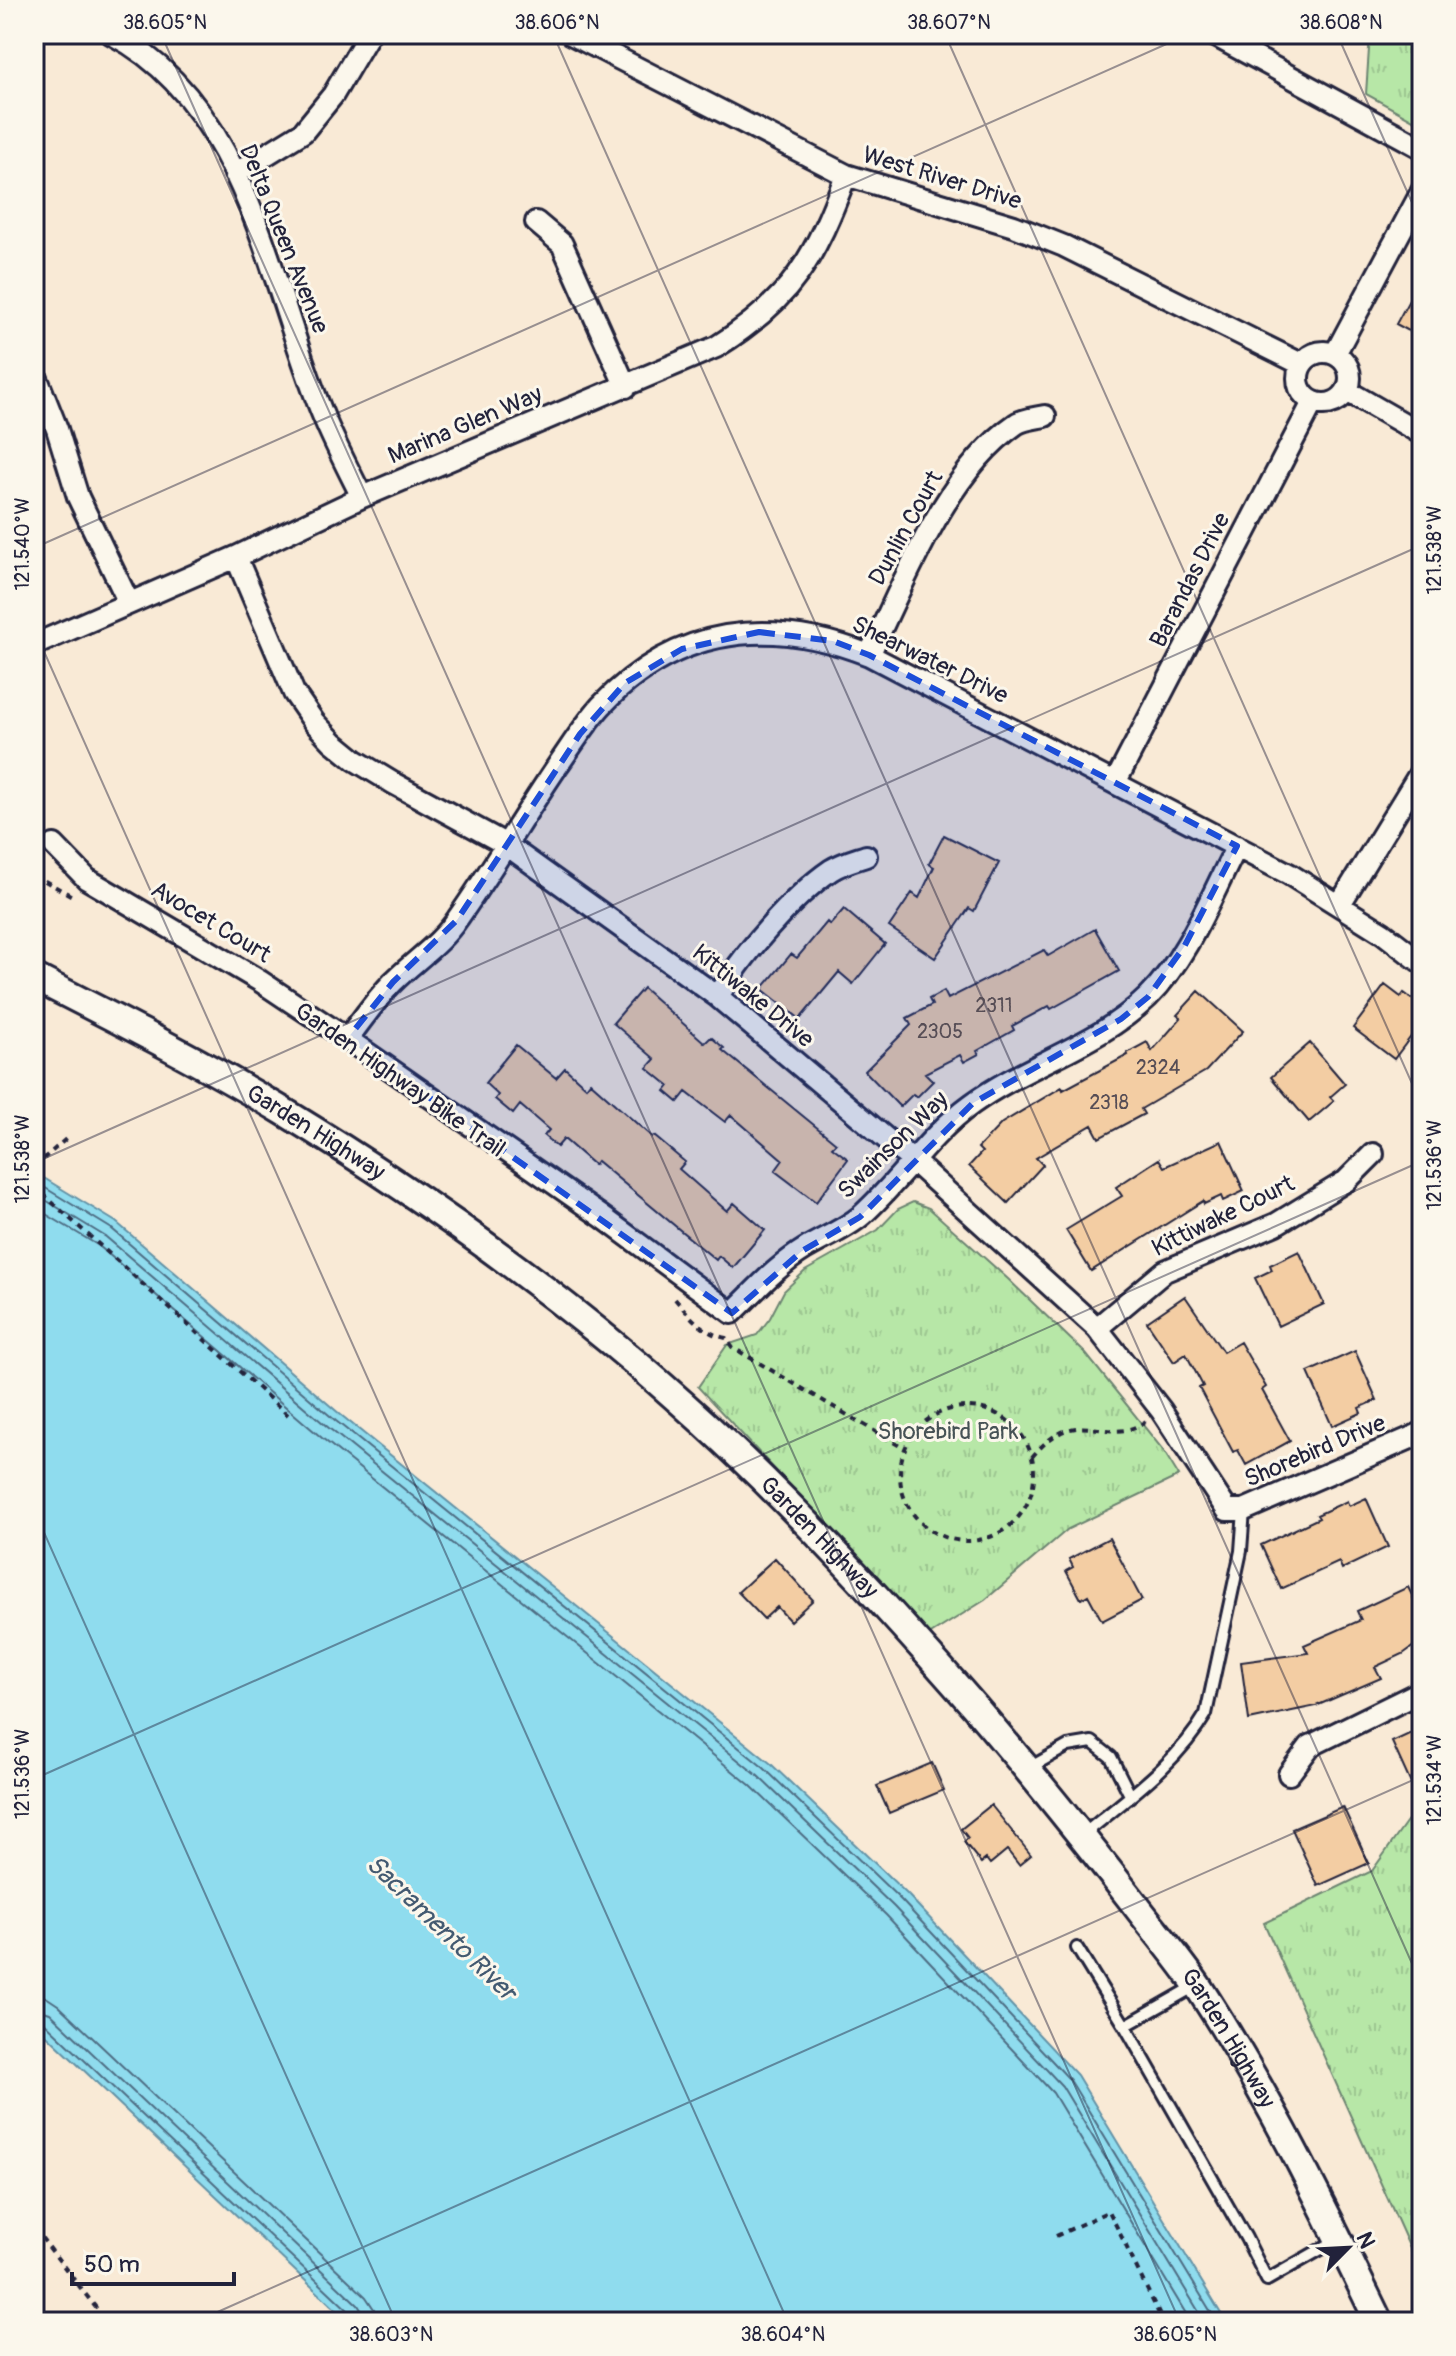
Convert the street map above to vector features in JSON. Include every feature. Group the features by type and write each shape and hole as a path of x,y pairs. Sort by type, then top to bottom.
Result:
{"main road":[{"name":"Garden Highway","path":"34,977 200,1064 280,1110 410,1194 548,1294 703,1422 789,1504 872,1590 1027,1769 1197,1985 1264,2095 1379,2322"}],"street":[{"name":"Delta Queen Avenue","path":"112,34 169,73 201,114 235,174 324,419 362,497"},
{"path":"235,174 303,132 333,95 369,34"},
{"name":"West River Drive","path":"571,34 846,175 1014,226 1064,246 1301,364"},
{"path":"1212,34 1422,148"},
{"name":"Marina Glen Way","path":"34,645 236,557 362,497 716,347 747,327 775,303 811,257 846,175"},
{"path":"1335,354 1422,191"},
{"path":"536,222 562,244 626,387"},
{"path":"1320,352 1335,354 1349,370 1351,377 1347,391 1328,404 1313,402 1299,386 1301,364 1306,358 1320,352"},
{"path":"34,371 57,429 78,497 129,603"},
{"path":"1347,391 1422,434"},
{"name":"Barandas Drive","path":"1115,783 1313,402"},
{"name":"Dunlin Court","path":"869,655 939,512 958,483 1017,423 1045,416"},
{"name":"Kittiwake Drive","path":"236,557 294,693 314,722 355,760 505,844 718,997 914,1162 1097,1328 1236,1510"},
{"name":"Shearwater Drive","path":"347,1039 393,982 439,942 457,920 505,844 600,708 625,683 647,667 682,649 724,636 759,632 795,633 820,638 869,655 1237,846 1340,904 1422,963"},
{"path":"1340,904 1422,770"},
{"name":"Avocet Court","path":"54,845 87,879 260,981 347,1039"},
{"name":"Swainson Way","path":"347,1039 601,1216 732,1313 774,1272 802,1251 860,1217 914,1162 929,1140 973,1103 1121,1019 1148,997 1178,958 1237,846"},
{"path":"718,997 729,977 778,919 812,886 832,870 866,856"},
{"name":"Kittiwake Court","path":"1097,1328 1165,1271 1276,1224 1346,1181 1373,1154"},
{"name":"Shorebird Drive","path":"1236,1510 1422,1433"},
{"path":"1289,1774 1310,1746 1422,1691"}],"lane":[{"path":"1082,1836 1170,1761 1206,1714 1241,1551 1236,1510"},
{"path":"1027,1769 1068,1746 1092,1742 1111,1757 1130,1795"},
{"path":"1077,1948 1125,2026 1267,2280 1339,2239"},
{"path":"1125,2026 1197,1985"}],"path":[{"path":"34,875 74,897"},
{"path":"34,1167 67,1138"},
{"path":"34,1186 288,1415"},
{"path":"675,1298 697,1325 726,1338 732,1347 905,1449"},
{"path":"968,1407 997,1414 1019,1433 1032,1458 1030,1496 1022,1512 1010,1525 995,1534 979,1540 962,1541 945,1537 929,1529 907,1503 900,1471 905,1449 915,1430 939,1413 968,1407"},
{"path":"1032,1458 1045,1441 1072,1427 1128,1430 1161,1410"},
{"path":"1056,2236 1109,2211 1163,2322"},
{"path":"34,2228 107,2322"},
{"path":"1134,2322 1158,2311"}],"highlighted area":[{"path":"759,632 833,641 869,655 1237,846 1184,947 1148,997 1121,1019 973,1103 860,1217 802,1251 732,1313 347,1039 393,982 457,920 580,734 625,683 682,649"}],"green space":[{"path":"1370,34 1422,34 1422,121 1415,121 1366,94"},
{"name":"Shorebird Park","path":"913,1202 929,1208 1086,1354 1163,1450 1179,1476 1068,1529 985,1600 929,1635 698,1387 727,1345 757,1335 784,1291 805,1271 878,1230 898,1209"},
{"path":"1422,1809 1422,2275 1264,1923 1372,1871 1414,1812"}],"water":[{"name":"Sacramento River","path":"34,1172 116,1222 341,1415 770,1763 907,1894 1077,2075 1226,2322 349,2322 34,2023"}],"building":[{"path":"1422,276 1422,338 1396,324"},
{"path":"944,835 999,863 974,911 969,908 935,958 889,927 912,893 919,898 934,867 929,864"},
{"path":"844,909 885,944 853,984 839,972 800,1019 762,989 791,954 797,958 827,922 830,925"},
{"path":"1095,929 1119,971 1051,1009 1049,1006 1012,1026 1014,1030 964,1062 960,1055 925,1073 933,1081 917,1097 913,1094 900,1107 865,1071 911,1025 907,1018 932,1005 929,999 944,991 948,999 1044,950 1048,956"},
{"path":"1385,985 1401,997 1404,993 1422,1006 1422,1022 1394,1059 1353,1028"},
{"path":"643,988 705,1043 711,1037 724,1048 722,1050 836,1143 832,1147 848,1159 816,1202 775,1171 783,1160 731,1115 725,1122 686,1092 678,1102 665,1091 669,1086 647,1068 655,1059 613,1023"},
{"path":"1199,991 1243,1031 1206,1071 1141,1109 1144,1114 1099,1138 1092,1125 1036,1158 1043,1165 1008,1203 969,1166 982,1152 978,1148 1002,1123 1147,1042 1152,1051 1181,1018 1177,1015"},
{"path":"1310,1043 1345,1084 1330,1097 1334,1101 1309,1122 1271,1077"},
{"path":"516,1045 556,1078 565,1068 586,1087 590,1082 685,1162 679,1169 727,1211 734,1203 765,1230 733,1268 719,1256 716,1260 597,1161 594,1165 564,1139 557,1147 544,1136 549,1130 520,1105 513,1114 495,1099 498,1095 485,1083"},
{"path":"1221,1141 1244,1191 1223,1201 1221,1196 1204,1204 1203,1201 1091,1271 1066,1230 1122,1196 1116,1187 1159,1159 1164,1167"},
{"path":"1299,1251 1324,1304 1278,1326 1255,1278 1272,1270 1270,1265"},
{"path":"1185,1296 1223,1352 1240,1342 1266,1387 1262,1390 1290,1441 1246,1465 1238,1450 1233,1452 1199,1388 1203,1386 1186,1354 1174,1362 1147,1322"},
{"path":"1355,1351 1377,1400 1359,1408 1361,1413 1332,1426 1308,1372"},
{"path":"1366,1498 1388,1547 1342,1569 1339,1562 1281,1589 1261,1545 1347,1501 1349,1506"},
{"path":"1109,1538 1142,1600 1102,1621 1088,1595 1081,1599 1066,1571 1073,1567 1069,1559"},
{"path":"775,1558 813,1600 790,1621 777,1607 764,1619 738,1592"},
{"path":"1408,1587 1422,1616 1422,1640 1403,1654 1375,1667 1381,1678 1316,1706 1249,1720 1241,1662 1308,1653 1304,1645 1361,1620 1357,1611"},
{"path":"1422,1728 1422,1808 1392,1742"},
{"path":"932,1763 944,1790 889,1813 877,1786"},
{"path":"991,1805 1031,1855 1019,1865 1007,1850 990,1864 986,1859 981,1863 964,1842 968,1838 961,1829"},
{"path":"1343,1807 1369,1863 1318,1886 1292,1829"}]}
